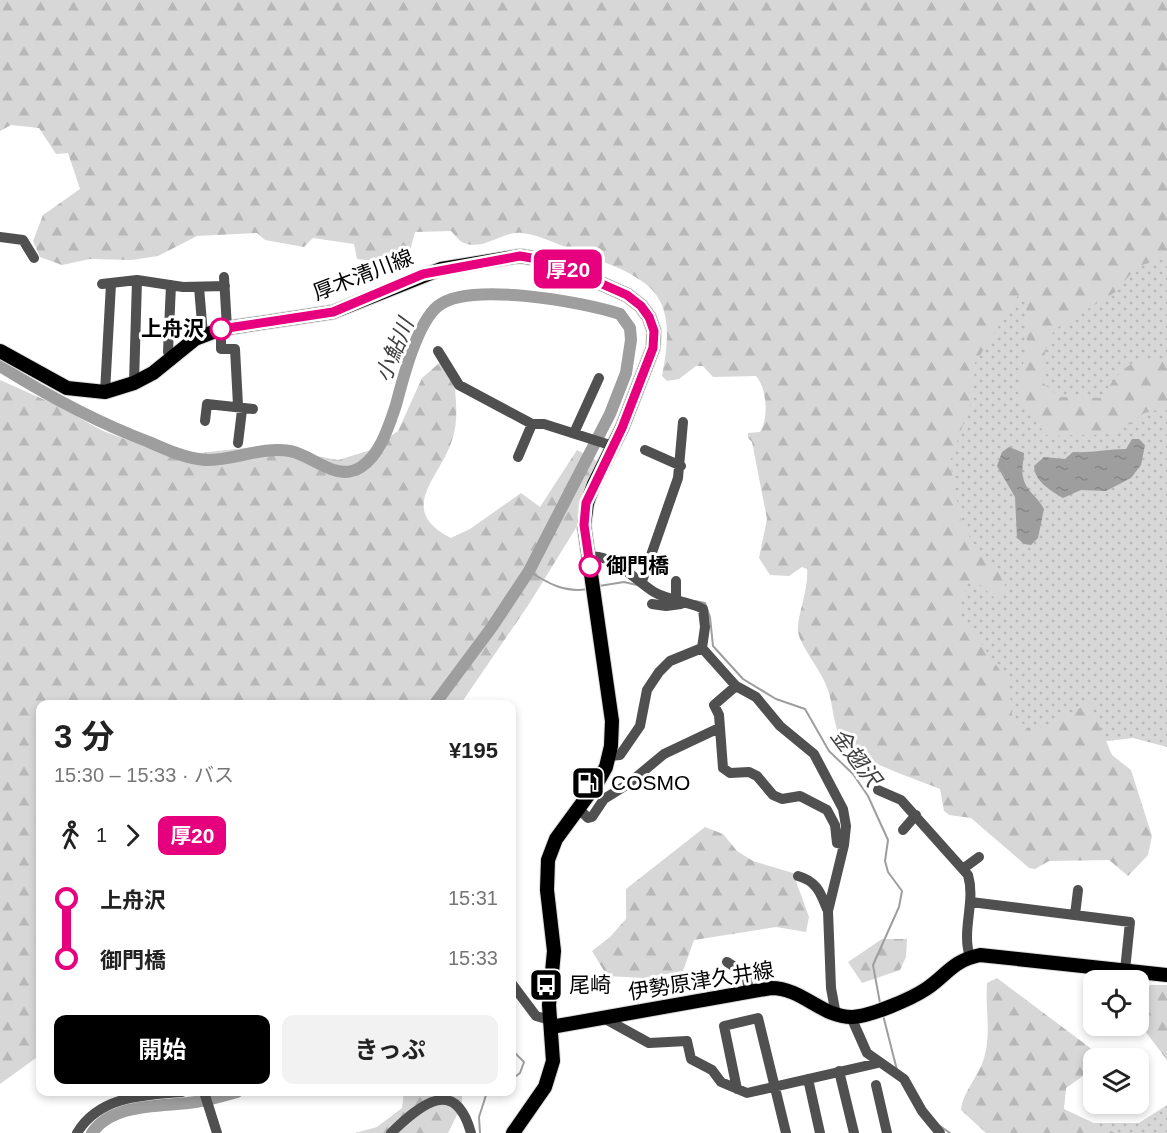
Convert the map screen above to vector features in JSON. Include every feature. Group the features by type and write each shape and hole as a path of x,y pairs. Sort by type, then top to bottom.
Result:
{"main road":[{"name":"厚木清川線","path":"0,351 67,388 105,392 134,383 153,373 171,357 203,335 224,329 333,312 441,269 520,256 550,261 627,295 641,306 649,317 654,331 653,348 608,444 586,503 584,525 612,721 610,756 597,783 556,839 547,868 547,890 554,951 551,1024"},
{"name":"伊勢原津久井線","path":"551,1024 771,988 793,991 836,1015 851,1017 919,993 952,965 970,957 994,955 1125,970"},
{"name":"伊勢原津久井線","path":"1149,973 1167,975"},
{"path":"513,1133 541,1095 550,1075 554,1054 551,1024"}],"street":[{"path":"0,237 23,240 34,258"},
{"path":"134,383 137,279"},
{"path":"105,392 106,284 137,279 199,287 224,282 224,329 221,349 235,349 238,405 247,410"},
{"path":"171,285 168,352 171,357"},
{"path":"199,287 203,335"},
{"path":"438,351 459,385 532,424 544,424 608,444"},
{"path":"575,434 599,378"},
{"path":"205,420 207,404 247,410"},
{"path":"238,443 247,410"},
{"path":"642,580 681,466 683,422"},
{"path":"518,457 532,424"},
{"path":"645,450 681,466"},
{"path":"589,557 602,556 642,580 654,592 703,609 705,627 702,648 736,686 756,697 780,726 814,754 843,808 846,826 844,845 828,910"},
{"path":"676,582 679,602"},
{"path":"652,604 666,606 679,602"},
{"path":"610,756 620,755 635,735 647,690 659,672 670,661 702,648"},
{"path":"736,686 714,705 719,715 723,768 730,773 749,772 757,776 773,795 782,799 800,796 827,810 835,825 837,843 844,845"},
{"path":"579,809 588,818 592,817 604,799 628,784 664,754 719,728"},
{"path":"878,790 901,800 964,868 972,890 967,944 970,957"},
{"path":"903,830 916,815"},
{"path":"964,868 979,856"},
{"path":"798,876 815,885 825,896 828,910 831,988 836,1015"},
{"path":"1074,915 1078,890"},
{"path":"971,902 1130,922 1125,970"},
{"path":"727,962 746,974 749,991"},
{"path":"516,989 536,1016 551,1024"},
{"path":"602,1017 649,1043 668,1044 687,1041 691,1059 712,1070 721,1082 747,1093 878,1063"},
{"path":"851,1017 859,1041 867,1053 878,1063 904,1078 922,1112 940,1133"},
{"path":"736,1089 724,1026 758,1018 786,1133"},
{"path":"839,1071 854,1133"},
{"path":"808,1079 820,1133"},
{"path":"876,1085 887,1133"},
{"path":"77,1133 86,1120 103,1107 142,1096"},
{"path":"205,1096 215,1129"},
{"path":"391,1133 426,1104 444,1100 460,1106 466,1115 471,1133"}],"green space":[{"path":"0,0 1167,0 1167,258 1138,266 1114,293 1055,329 1044,355 1042,376 1043,383 1059,397 1101,398 1128,366 1144,359 1167,359 1167,408 1144,413 1115,434 1048,436 1023,408 1018,392 1027,342 1026,299 1018,296 975,363 973,396 950,462 961,522 973,543 1006,576 1003,600 998,601 975,580 967,582 958,611 1009,683 1012,715 1033,732 1090,703 1112,755 1131,770 1152,836 1148,855 1128,876 1109,860 1049,861 1035,869 1029,868 971,818 949,815 944,811 940,789 873,762 849,749 839,735 826,685 798,632 807,569 802,567 789,576 770,575 759,558 767,519 752,442 748,438 748,433 760,432 763,426 766,404 763,388 756,376 713,377 703,366 696,366 679,379 667,381 662,376 667,326 663,308 656,294 628,273 530,234 508,234 486,243 471,245 459,240 451,231 415,232 408,258 396,264 357,259 354,244 313,238 304,247 265,240 257,233 197,236 158,256 132,260 90,259 62,265 40,257 33,241 43,215 80,189 68,153 56,154 39,128 11,125 0,131"},
{"path":"1167,222 1167,747 1133,738 1012,752 882,629 1001,246"},
{"path":"445,358 452,363 456,400 455,428 447,452 426,492 424,504 426,516 434,527 451,538 470,529 521,493 540,507 577,450 608,467 603,484 529,604 463,700 36,700 36,1058 0,1084 0,380 54,404 103,431 171,456 263,446 338,460 371,450 398,431 422,378"},
{"path":"705,827 723,834 737,851 753,861 793,873 809,917 806,932 776,927 694,940 683,971 644,978 607,976 592,951 610,937 626,919 626,889"},
{"path":"882,939 907,939 906,957 900,970 862,983 848,962"},
{"path":"997,978 1090,1048 1083,1048 1083,1076 1066,1088 1064,1109 1115,1133 986,1133 961,1110 965,1096 983,1062 987,1046 987,983"},
{"path":"1167,985 1167,1060 1149,1036 1149,986"},
{"path":"404,1096 462,1096 462,1105 448,1133 355,1133 377,1127 402,1108"},
{"path":"1167,1105 1167,1133 1060,1133 1061,1123 1139,1123"}],"water":[{"path":"1132,439 1139,439 1145,445 1141,465 1131,478 1106,491 1081,490 1063,498 1044,485 1035,472 1034,466 1044,457 1065,459 1073,452 1126,449"},
{"path":"1009,447 1024,453 1022,471 1024,482 1044,509 1038,538 1031,545 1024,544 1017,538 1015,497 997,466 1002,452"}],"waterway":[{"name":"小鮎川","path":"0,366 91,417 183,456 216,460 268,450 290,451 299,453 325,467 343,472 361,467 379,447 396,405 417,338 430,314 438,306 453,299 499,294 580,304 620,314 630,328 631,340 626,373 610,414 529,571 492,627 438,700"},
{"name":"金翅沢","path":"529,571 557,586 571,590 587,589"},
{"name":"金翅沢","path":"599,586 624,582 637,585"},
{"name":"金翅沢","path":"695,601 705,603 710,617 713,646 743,679 776,699 805,709 829,751 853,774 868,796 888,840 885,861 888,872 902,891 899,907 873,965 880,1003"},
{"name":"金翅沢","path":"883,1015 897,1070"},
{"path":"516,1054 524,1062 520,1073 516,1076"},
{"name":"小鮎川","path":"92,1133 101,1123 125,1111 223,1096"},
{"path":"480,1133 479,1117 486,1096"},
{"name":"金翅沢","path":"940,1126 950,1133"}],"bus line":[{"name":"厚20","path":"221,329 310,318 333,312 423,274 520,256 534,256 550,261 627,295 641,306 649,317 654,331 653,348 622,428 586,503 584,525 590,566"}],"place":[{"name":"上舟沢","path":"221,329"},
{"name":"御門橋","path":"590,566"},
{"name":"COSMO","path":"588,783"},
{"name":"尾崎","path":"546,985"}]}
